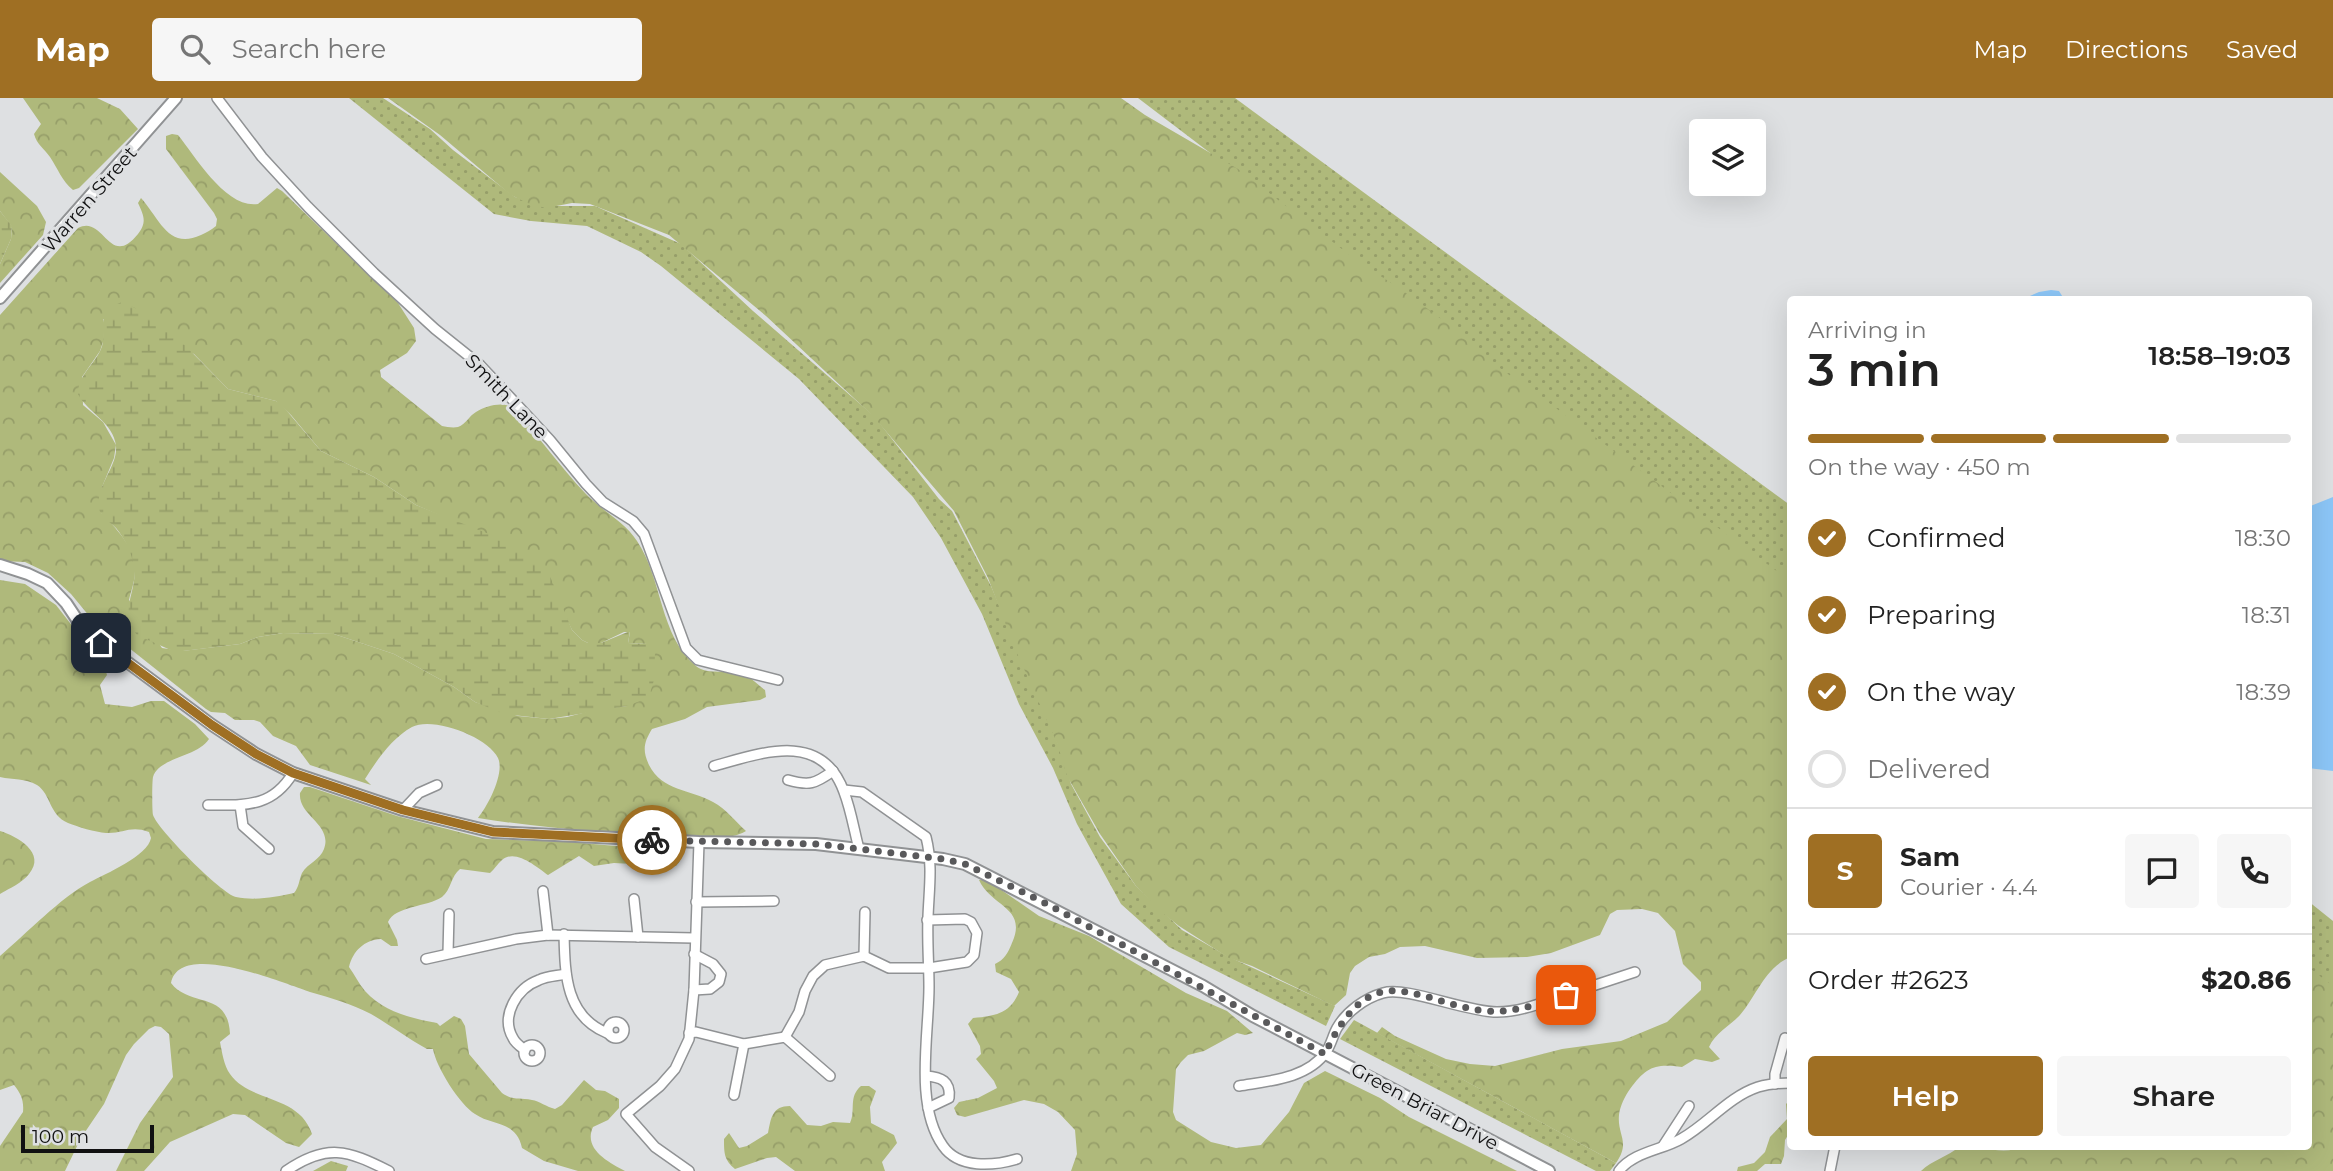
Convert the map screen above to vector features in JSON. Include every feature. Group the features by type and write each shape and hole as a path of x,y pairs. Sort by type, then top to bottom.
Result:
{"street":[{"name":"Warren Street","path":"0,298 176,98"},
{"name":"Smith Lane","path":"217,98 262,158 317,216 435,329 480,365 603,502 633,521 644,534 686,648 698,660 778,680"},
{"name":"Green Briar Drive","path":"0,565 47,583 66,603 84,630 212,725 256,754 293,773 403,810 493,832 699,842 817,844 965,864 1549,1171"},
{"path":"714,766 760,753 791,749 817,757 833,771 844,790 859,849"},
{"path":"788,780 805,785 819,781 833,771"},
{"path":"208,805 240,805 264,800 283,791 293,773"},
{"path":"403,810 419,793 437,785"},
{"path":"844,790 862,792 926,837 931,858 926,1076 928,1108 935,1132 953,1156 988,1165 1017,1159"},
{"path":"240,805 243,826 269,849"},
{"path":"689,1171 655,1147 626,1114 660,1086 675,1069 690,1033 699,842"},
{"path":"543,891 548,935"},
{"path":"634,899 638,937"},
{"path":"696,902 774,901"},
{"path":"864,956 865,912"},
{"path":"448,953 449,914"},
{"path":"785,1037 799,1012 813,976 825,965 864,956 889,968 929,968 967,962 974,956 977,933 971,922 965,919 928,920"},
{"path":"564,934 566,974 575,1008 585,1020 607,1032"},
{"path":"426,959 548,935 694,938"},
{"path":"694,954 713,964 721,974 719,982 710,989 694,989"},
{"path":"1239,1086 1288,1078 1303,1071 1325,1054 1337,1027 1346,1016 1382,993 1397,990 1468,1009 1500,1012 1520,1010 1635,972"},
{"path":"525,1050 512,1038 508,1017 511,1005 517,996 539,979 566,974"},
{"path":"690,1033 696,1032 744,1044 785,1037 831,1076"},
{"path":"1775,1084 1774,1074 1785,1038"},
{"path":"734,1095 744,1044"},
{"path":"926,1076 942,1078 950,1090 949,1098 928,1108"},
{"path":"1619,1171 1623,1165 1639,1156 1681,1139 1732,1100 1757,1087 1787,1083"},
{"path":"1662,1148 1689,1106"},
{"path":"1830,1171 1834,1150"},
{"path":"286,1171 311,1156 327,1151 355,1155 389,1171"}],"green space":[{"path":"23,98 97,98 120,109 138,129 79,188 73,190 37,141 34,134 41,124"},
{"path":"349,98 383,98 430,129 515,197 544,206 595,206 681,244 753,311 874,416 939,499 952,511 991,586 1061,751 1071,784 1100,837 1136,886 1182,930 1227,956 1335,1006 1326,1026 1169,947 1121,904 1077,824 1053,768 1019,704 982,614 941,538 913,497 799,379 641,252 587,226 531,221 494,214"},
{"path":"388,98 1121,98 1238,169 1364,266 1435,315 1504,372 1787,579 1787,959 1774,968 1740,1015 1712,1042 1709,1047 1720,1059 1712,1062 1695,1059 1682,1067 1652,1068 1630,1089 1620,1112 1623,1149 1616,1163 1377,1033 1382,1027 1395,1036 1446,1059 1495,1066 1562,1049 1621,1041 1667,1022 1701,990 1701,982 1683,964 1675,931 1658,913 1642,909 1617,910 1610,914 1600,935 1551,953 1527,957 1477,958 1425,946 1400,947 1369,957 1355,966 1350,973 1346,995 1334,1006 1252,966 1229,958 1160,911 1136,886 1100,834 1067,776 1057,743 1016,651 988,578 954,511 872,415 766,316 669,235 590,204 572,203 546,208 529,204 511,195 440,135"},
{"path":"1138,98 1235,98 1787,503 1787,592"},
{"path":"178,135 212,179 234,198 258,204 277,188 282,191 398,303 414,328 416,341 407,353 380,370 381,377 442,426 458,427 476,412 489,406 504,405 513,408 586,494 626,528 637,541 652,573 668,623 684,653 700,669 738,672 765,690 766,697 760,700 707,707 685,719 652,729 645,746 649,765 661,780 713,802 746,831 733,836 717,837 635,834 478,818 491,798 497,780 500,764 498,758 492,750 472,736 433,724 412,727 392,743 365,779 371,785 310,765 296,746 273,736 260,722 235,720 225,713 206,709 90,617 71,594 48,573 25,562 0,561 0,315 78,228 94,228 113,244 128,244 143,226 143,215 138,203 141,198 166,230 180,238 190,239 216,226 214,213 166,149 166,136","holes":["103,319 194,354 228,389 276,401 321,451 374,477 416,505 446,518 560,605 572,630 582,640 601,643 624,632 630,632 628,643 647,644 627,706 549,719 518,716 475,702 454,687 394,654 334,634 283,633 258,637 240,644 182,651 162,648 129,600 135,575 129,546 101,513 102,487 114,458 116,445 103,422 83,405 82,377 100,351 104,339"]},
{"path":"0,172 37,206 46,222 43,235 0,283 0,264 11,239 12,227 0,211"},
{"path":"0,211 12,226 11,239 0,264"},
{"path":"122,302 160,320 228,389 281,404 321,451 374,477 416,505 509,542 538,558 547,569 572,630 582,640 601,643 630,631 628,643 647,644 655,653 654,680 650,693 627,706 549,719 504,714 475,702 454,687 394,654 334,634 283,633 258,637 240,644 175,652 137,635 129,617 134,576 132,557 116,528 103,516 99,508 100,492 114,461 116,446 105,424 78,394 83,376 101,349 105,315 112,307"},
{"path":"0,580 25,584 56,605 105,668 107,675 100,685 105,704 132,707 151,701 164,701 195,724 209,739 196,750 162,765 157,770 153,777 153,815 166,834 191,860 218,885 236,897 258,899 294,893 302,873 322,853 324,833 304,808 300,793 304,787 397,816 486,839 570,842 674,851 680,861 676,866 614,863 594,866 579,856 548,875 526,860 513,856 502,860 490,873 460,869 442,897 392,917 388,922 398,946 391,946 381,939 364,944 356,951 349,967 365,991 389,1009 440,1026 454,1016 461,1019 465,1026 469,1054 506,1095 535,1101 555,1109 562,1105 584,1080 596,1090 605,1091 619,1099 619,1108 608,1120 593,1127 591,1142 599,1154 625,1171 578,1171 544,1161 522,1148 519,1139 509,1128 482,1118 469,1109 444,1075 433,1049 427,1049 371,1014 349,1004 257,974 212,964 193,965 178,970 171,983 179,991 207,1001 223,1011 228,1020 230,1034 220,1042 228,1071 249,1090 286,1105 306,1121 312,1134 299,1147 286,1143 245,1115 233,1114 170,1142 144,1171 116,1171 140,1123 173,1077 169,1034 161,1027 155,1026 134,1044 126,1055 104,1104 81,1138 65,1171 0,1171 0,1146 23,1108 22,1097 14,1085 0,1090 0,956 67,897 134,858 148,845 151,838 149,832 142,830 106,833 68,823 57,815 37,785 0,777"},
{"path":"0,831 28,846 32,852 34,866 26,877 0,894"},
{"path":"979,880 987,880 1039,916 1089,936 1186,993 1227,1011 1253,1033 1237,1033 1204,1051 1188,1055 1176,1069 1173,1112 1176,1120 1211,1142 1236,1148 1261,1145 1289,1112 1304,1083 1325,1071 1517,1171 1071,1171 1077,1154 1075,1130 1058,1112 1044,1104 1024,1100 965,1117 957,1115 954,1108 959,1102 978,1098 997,1088 976,1059 981,1054 980,1046 968,1024 973,1018 995,1015 1006,1009 1019,992 1011,979 996,972 995,964 1009,950 1016,931 1015,922 1012,914 991,896"},
{"path":"2312,904 2333,921 2333,1007 2312,991"},
{"path":"2312,970 2333,986 2333,1171 1921,1171 1954,1150 2312,1150"},
{"path":"1354,1020 1616,1163 1610,1171 1596,1171 1340,1039"},
{"path":"861,1086 869,1086 876,1091 870,1107 871,1123 894,1135 897,1143 882,1162 885,1171 795,1171 776,1157 735,1169 731,1166 725,1152 724,1139 729,1133 739,1148 747,1146 768,1133 773,1114 779,1108 790,1106 807,1125 850,1123 853,1099"},
{"path":"1787,1119 1787,1137 1781,1164 1765,1164 1757,1171 1737,1171 1738,1167 1754,1163 1765,1152 1770,1137"},
{"path":"331,1161 348,1166 346,1171 313,1171"}],"water":[{"path":"2059,291 2062,296 2030,296 2039,292"},
{"path":"2333,497 2333,771 2312,768 2312,505"}],"way so far":[{"path":"652,840 817,844 901,853 965,864 1203,986 1325,1054 1337,1027 1346,1016 1356,1007 1382,993 1397,990 1468,1009 1500,1012 1520,1010 1566,995"}],"route":[{"path":"101,643 212,725 256,754 293,773 403,810 493,832 652,840"}]}
